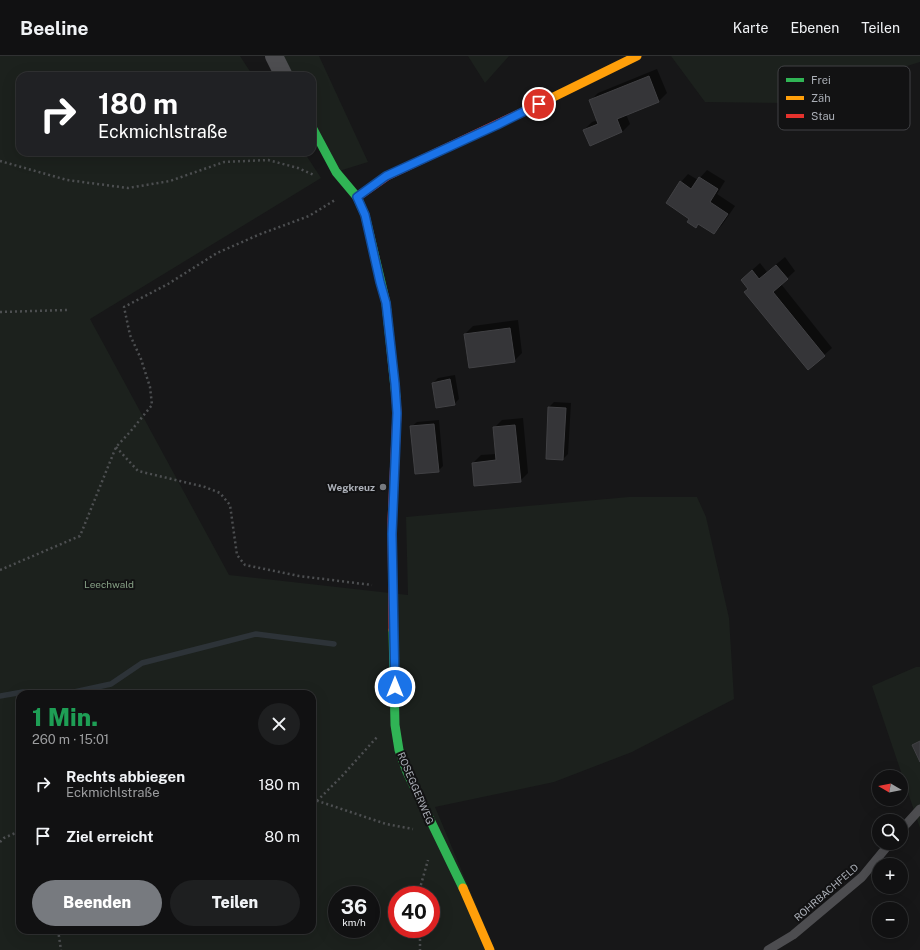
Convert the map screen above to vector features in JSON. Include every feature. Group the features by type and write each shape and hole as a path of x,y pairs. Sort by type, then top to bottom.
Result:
{"street":[{"path":"274,56 282,72"},
{"path":"355,193 386,176 497,125 637,56"},
{"name":"ROSEGGERWEG","path":"316,134 336,172 355,193 365,215 386,303 397,413 392,512 392,588 395,717 399,750 407,772 455,870 490,950"}],"lane":[{"path":"908,823 920,810"},
{"name":"ROHRBACHFELD","path":"768,950 793,935 862,877 884,850"}],"path":[{"path":"0,161 67,180 128,188 170,181 224,162 268,160 298,168 320,178"},
{"path":"0,570 80,536 116,447 152,405 150,387 141,359 130,335 124,308 168,284 217,253 309,216 355,193"},
{"path":"0,312 67,310"},
{"path":"116,447 138,471 205,487 220,493 230,505 237,555 246,565 299,576 392,588"},
{"path":"395,717 343,775 316,801 386,824 436,833 421,886"},
{"path":"0,842 4,838 16,833"},
{"path":"59,934 61,950"},
{"path":"420,938 420,950"}],"green space":[{"name":"Leechwald","path":"0,56 240,56 250,72 16,72 16,156 307,156 321,178 90,319 229,575 408,595 406,517 629,497 697,497 706,517 729,618 734,699 632,752 554,782 435,807 495,950 0,950"},
{"path":"274,56 319,56 368,162 336,172 316,134 316,72 282,72"},
{"path":"468,56 509,56 485,83"},
{"path":"671,56 920,56 920,62 907,66 778,66 778,103 705,102"},
{"path":"916,667 920,667 920,828 908,792 908,770 900,770 872,686"}],"building":[{"path":"649,76 659,102 617,119 622,132 590,146 583,130 598,124 589,100"},
{"path":"699,177 718,189 710,202 728,214 714,234 698,224 696,228 687,222 689,219 666,203 680,181 691,189"},
{"path":"776,265 788,279 773,292 825,356 808,370 744,292 748,289 741,280 752,270 759,279"},
{"path":"510,328 515,362 469,368 464,334"},
{"path":"450,379 455,405 436,408 432,383"},
{"path":"548,407 566,408 563,460 546,459"},
{"path":"434,424 439,472 415,474 410,426"},
{"path":"515,425 521,482 474,486 472,463 496,460 493,427"},
{"path":"920,741 920,762 912,745"}],"waterway":[{"path":"83,690 111,684 142,663 256,634 334,644"},
{"path":"0,696 16,693"}],"traffic: fast":[{"path":"316,134 336,172 357,197 365,215 386,303 396,397"},
{"path":"393,630 395,725 399,750 407,772 463,888"}],"traffic: slow":[{"path":"525,111 637,56"},
{"path":"463,888 490,950"}],"traffic: jam":[{"path":"357,197 387,176 525,111"},
{"path":"393,630 392,520 397,413 396,397"}],"place":[{"name":"Wegkreuz","path":"383,487"}],"route":[{"path":"395,687 392,588 393,480 397,413 395,384 386,303 365,215 357,197 386,176 539,104"}]}
